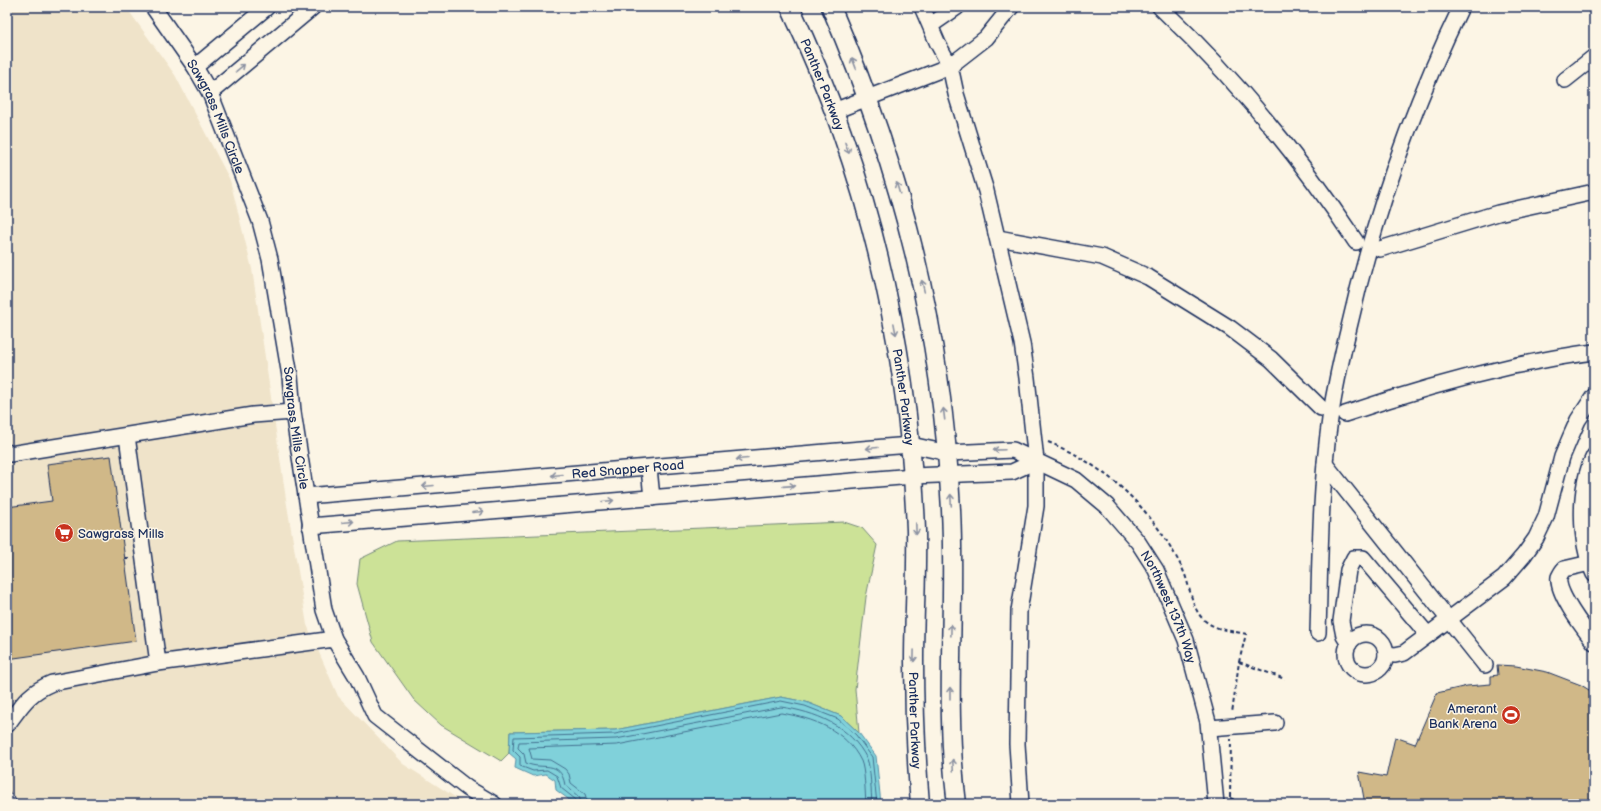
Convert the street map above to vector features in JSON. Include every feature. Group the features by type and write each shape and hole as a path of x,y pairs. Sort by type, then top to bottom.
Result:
{"main road":[{"name":"Panther Parkway","path":"790,7 834,111 852,159 878,250 900,358 911,445 913,476 916,546 914,714 920,804"},
{"path":"831,7 868,99 899,191 926,299 940,383 949,475 952,552 950,717 957,804"}],"street":[{"name":"Sawgrass Mills Circle","path":"153,7 195,67 210,92 260,221 270,259 284,335 293,412 324,610 334,639 357,677 375,716 467,788 494,804"},
{"path":"195,67 267,7"},
{"path":"210,92 313,7"},
{"path":"922,7 938,44 950,66 956,94 986,191 1022,343 1036,461 1036,506 1019,611 1017,744 1021,804"},
{"path":"931,25 957,7"},
{"path":"834,111 950,66 986,38 1011,7"},
{"path":"1160,7 1225,73 1275,132 1321,191 1356,242"},
{"path":"1318,634 1321,501 1330,419 1342,354 1365,257 1388,184 1415,109 1461,7"},
{"path":"1565,80 1594,57"},
{"path":"1380,250 1498,213 1594,192"},
{"path":"998,238 1102,257 1148,278 1230,328 1271,359 1321,408"},
{"path":"1345,414 1408,392 1460,378 1567,355 1594,352"},
{"path":"1386,654 1395,655 1404,653 1504,578 1520,561 1536,538 1546,517 1562,457 1578,420 1594,396"},
{"path":"7,452 10,454 253,415 293,412"},
{"path":"127,436 158,663"},
{"name":"Red Snapper Road","path":"306,496 911,445 948,453"},
{"name":"Northwest 137th Way","path":"948,453 1013,450 1076,480 1107,506 1138,542 1156,570 1184,634 1209,728 1216,804"},
{"path":"1594,456 1590,464 1582,497 1584,537 1592,568 1564,569 1559,577 1560,587 1566,600 1594,642"},
{"path":"310,526 913,476 1012,472 1036,461"},
{"path":"1325,464 1485,665"},
{"path":"649,468 652,498"},
{"path":"1349,644 1344,636 1341,621 1348,570 1354,558 1363,558 1428,635"},
{"path":"1360,635 1375,636 1385,646 1386,654 1381,667 1375,672 1361,673 1354,670 1349,665 1347,651 1349,644 1360,635"},
{"path":"7,725 26,700 37,689 52,683 158,663 334,639"},
{"path":"1209,728 1275,723"}],"path":[{"path":"1239,662 1285,678"},
{"path":"1230,798 1245,804"}],"shaded area":[{"name":"Sawgrass Mills","path":"7,7 126,7 175,75 230,180 252,269 286,499 307,625 338,696 403,764 466,804 7,804"}],"green space":[{"path":"844,522 862,528 877,545 866,597 855,689 859,733 841,716 806,702 781,697 615,730 510,732 509,753 501,761 441,725 414,700 373,642 357,584 360,559 397,541"}],"water":[{"path":"781,697 806,702 841,716 859,733 876,756 881,804 575,804 556,790 555,780 546,774 533,776 515,768 516,759 509,753 510,732 615,730"}],"building":[{"name":"Sawgrass Mills","path":"111,456 136,641 7,659 7,507 52,501 47,464"},
{"name":"Amerant Bank Arena","path":"1497,665 1516,666 1547,672 1581,685 1594,693 1594,804 1365,804 1359,772 1386,777 1395,737 1415,744 1437,693 1467,686 1491,684 1491,676 1498,675"}],"place":[{"name":"Sawgrass Mills","path":"64,533"},
{"name":"Amerant Bank Arena","path":"1511,715"}]}
